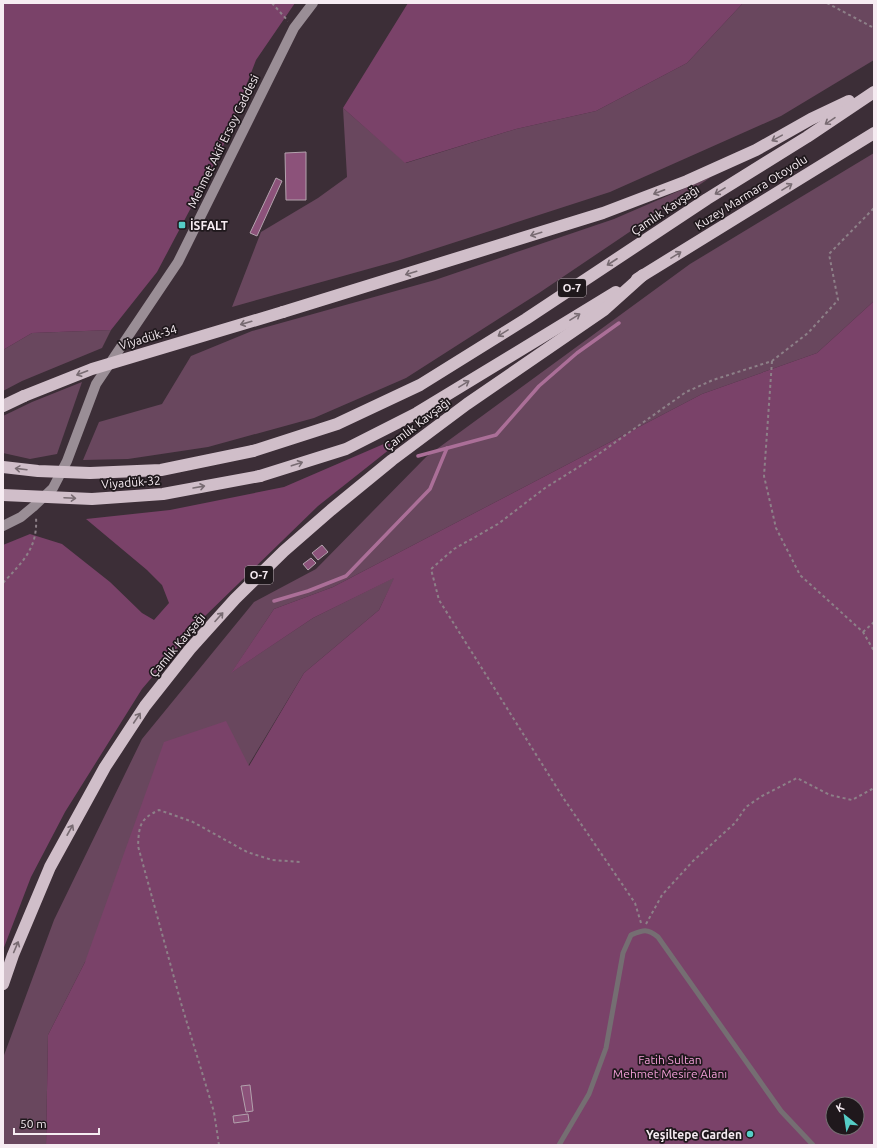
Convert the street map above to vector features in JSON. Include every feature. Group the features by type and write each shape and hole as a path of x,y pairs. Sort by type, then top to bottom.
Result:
{"highway":[{"name":"Çamlık Kavşağı","path":"283,312 603,213 687,181 742,156 811,119 874,91"},
{"name":"Çamlık Kavşağı","path":"254,451 337,424 420,385 526,319 874,91"},
{"name":"Kuzey Marmara Otoyolu","path":"643,275 874,133"},
{"name":"Çamlık Kavşağı","path":"260,476 346,449 417,413 643,275"},
{"name":"Çamlık Kavşağı","path":"3,984 13,955 50,867 105,766 145,706 190,649 235,599 284,551 392,460 467,404 604,310 643,275"},
{"name":"Viyadük-34","path":"3,406 92,369 283,312"},
{"name":"Viyadük-32","path":"3,466 38,471 90,473 161,470 254,451"},
{"name":"Viyadük-32","path":"3,495 92,499 155,495 260,476"}],"main road":[{"name":"Mehmet Akif Ersoy Caddesi","path":"3,526 21,517 53,488 67,461 96,384 178,262 294,28 313,3"}],"lane":[{"path":"559,1145 589,1094 606,1048 623,953 631,935 642,930 651,932 658,938 781,1111 813,1145"}],"path":[{"path":"272,3 294,28"},
{"path":"827,3 874,28"},
{"path":"642,930 635,902 564,799 440,600 432,569 454,549 498,524 544,488 593,458 686,392 713,380 772,361 808,333 838,300 829,254 874,208"},
{"path":"772,361 764,476 776,528 800,574 863,632 874,651"},
{"path":"3,583 29,553 35,536 36,518 33,507"},
{"path":"863,632 874,622"},
{"path":"642,930 662,895 693,861 735,823 746,808 762,796 797,778 830,795 852,800 874,788"},
{"path":"219,1145 214,1112 179,995 138,846 139,830 147,816 159,810 193,822 247,852 272,860 301,862"}],"shaded area":[{"path":"743,3 874,3 874,60 781,116 610,192 397,261 232,307 261,232 318,198 347,177 343,108 406,163 516,129 596,111 687,63"},
{"path":"874,153 874,301 817,353 702,394 333,587 274,609 232,672 313,618 395,577 379,610 304,673 248,766 85,962 48,1035 46,1145 3,1145 3,1058 54,920 142,739 254,602 316,569 426,457 690,264"},
{"path":"711,177 539,293 406,378 314,418 208,447 128,459 83,460 99,422 162,404 191,356 252,331 435,280 614,219"},
{"path":"111,330 102,348 22,381 3,391 3,350 32,333"},
{"path":"82,382 57,454 30,459 3,453 3,416 32,402"}],"green space":[{"path":"3,3 295,3 256,60 222,149 157,272 111,330 32,333 3,350"},
{"path":"408,3 743,3 687,63 596,111 516,129 405,163 343,108"},
{"name":"Fatih Sultan Mehmet Mesire Alanı","path":"874,301 874,1145 46,1145 48,1035 85,962 164,742 226,721 249,766 304,673 379,610 394,578 313,618 231,673 274,609 333,587 702,394 817,353"},
{"path":"386,443 390,444 390,449 318,506 201,620 142,689 65,812 31,877 3,950 3,545 30,534 62,544 110,582 142,613 154,620 169,603 162,585 147,570 86,519 170,510 284,487"}],"building":[{"path":"306,152 306,200 286,200 285,153"},
{"path":"276,178 282,181 257,236 250,233"},
{"path":"322,545 328,552 318,560 312,553"},
{"path":"311,558 316,563 308,570 303,564"},
{"path":"250,1085 253,1111 246,1112 241,1086"},
{"path":"248,1114 249,1121 234,1123 233,1116"}],"waterway":[{"path":"418,456 496,435 539,386 577,353 619,323"},
{"path":"274,601 308,591 346,576 430,489 447,448"}],"place":[{"name":"İSFALT","path":"182,225"},
{"name":"Yeşiltepe Garden","path":"750,1134"}]}
